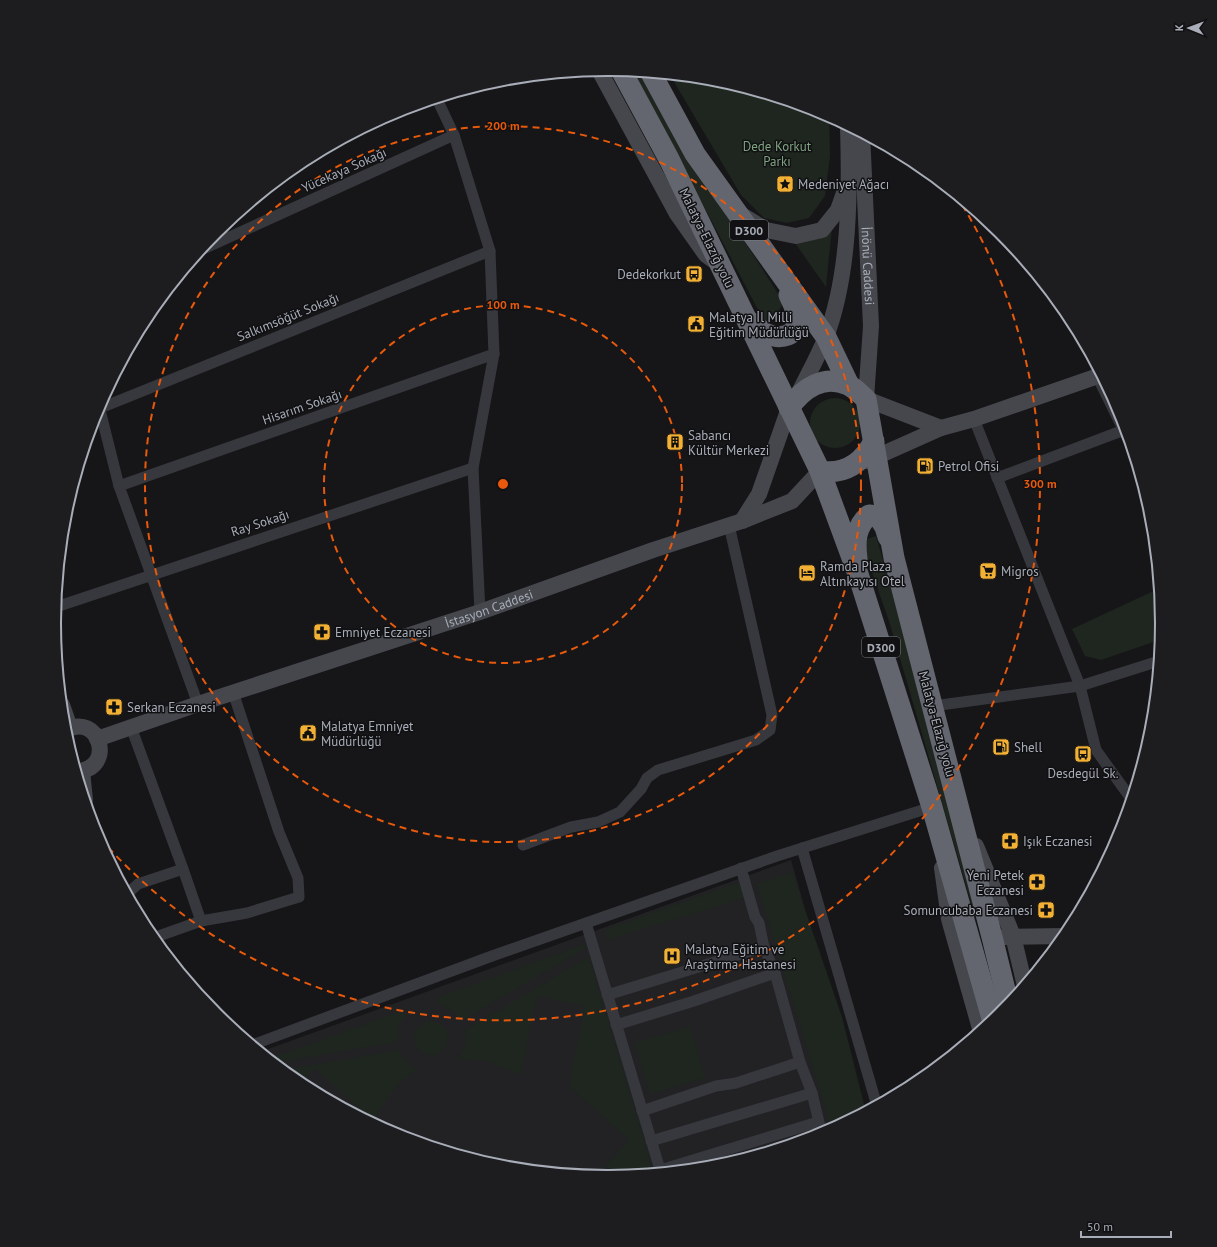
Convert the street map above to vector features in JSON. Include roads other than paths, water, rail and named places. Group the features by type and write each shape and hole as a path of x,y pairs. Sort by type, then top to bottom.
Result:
{"highway":[{"name":"Malatya-Elazığ yolu","path":"624,76 669,159 746,319 793,401"},
{"name":"D300","path":"654,78 695,154 826,337 850,386"},
{"path":"746,319 766,333 774,336 790,335 795,331 797,315 782,276"},
{"path":"825,382 840,383 850,386 866,399 875,449 867,454 857,464 829,472 820,471 793,401 810,386 825,382"},
{"name":"Malatya-Elazığ yolu","path":"875,449 894,558 1007,998"},
{"name":"D300","path":"820,471 858,574 934,816 991,1015"},
{"path":"858,574 856,541 862,521 869,515 878,516 885,527 894,558"}],"main road":[{"path":"602,76 677,214 706,255 721,266"},
{"path":"735,523 759,494 793,401 826,337 839,287 846,232 849,181 848,131"},
{"name":"İnönü Caddesi","path":"862,138 871,326 866,399"},
{"path":"733,209 766,230 796,236 822,230 838,210 849,181"},
{"path":"875,449 974,419 1098,377"},
{"path":"866,399 941,428"},
{"name":"İstasyon Caddesi","path":"97,738 480,612 735,523 792,501 820,471"},
{"path":"72,728 84,727 91,731 97,738 100,750 95,763 81,770"},
{"path":"956,796 1013,936 1024,980"},
{"path":"934,816 948,914 979,1026"},
{"path":"992,937 1058,936"}],"street":[{"path":"439,103 454,135 490,251 494,354 473,468 480,612"},
{"name":"Yücekaya Sokağı","path":"214,244 454,135"},
{"name":"Salkımsöğüt Sokağı","path":"107,405 490,251"},
{"name":"Hisarım Sokağı","path":"119,486 494,354"},
{"path":"102,418 119,486 198,704"},
{"path":"974,419 1080,686 1096,750 1128,795"},
{"path":"997,478 1121,431"},
{"name":"Ray Sokağı","path":"62,605 151,573 473,468"},
{"path":"523,845 571,827 598,822 620,812 640,789 647,778 658,770 756,740 770,730 772,715 735,523"},
{"path":"933,706 1080,686 1154,666"},
{"path":"159,936 201,921 247,913 298,897 298,878 279,832 233,692"},
{"path":"131,727 201,921"},
{"path":"257,1043 741,868 802,848 934,816"},
{"path":"802,848 876,1101"},
{"path":"741,868 755,917 759,923 764,947 775,973 800,1062 812,1093 820,1128"},
{"path":"131,891 138,884 183,869"},
{"path":"586,923 659,1168"},
{"path":"607,995 764,947"},
{"path":"616,1025 694,1001 775,973"},
{"path":"642,1111 716,1086 736,1083 800,1062"},
{"path":"651,1141 812,1093"},
{"path":"674,1167 818,1122"}],"place":[{"name":"Medeniyet Ağacı","path":"785,184"},
{"name":"Dedekorkut","path":"694,274"},
{"name":"Malatya İl Milli Eğitim Müdürlüğü","path":"696,324"},
{"name":"Sabancı Kültür Merkezi","path":"675,442"},
{"name":"Petrol Ofisi","path":"925,466"},
{"name":"Migros","path":"988,571"},
{"name":"Ramda Plaza Altınkayısı Otel","path":"807,573"},
{"name":"Emniyet Eczanesi","path":"322,632"},
{"name":"Serkan Eczanesi","path":"114,707"},
{"name":"Malatya Emniyet Müdürlüğü","path":"308,733"},
{"name":"Shell","path":"1001,747"},
{"name":"Desdegül Sk.","path":"1083,754"},
{"name":"Işık Eczanesi","path":"1010,841"},
{"name":"Yeni Petek Eczanesi","path":"1037,882"},
{"name":"Somuncubaba Eczanesi","path":"1046,910"},
{"name":"Malatya Eğitim ve Araştırma Hastanesi","path":"672,956"}],"park label":[{"name":"Dede Korkut Parkı","path":"777,154"}]}
